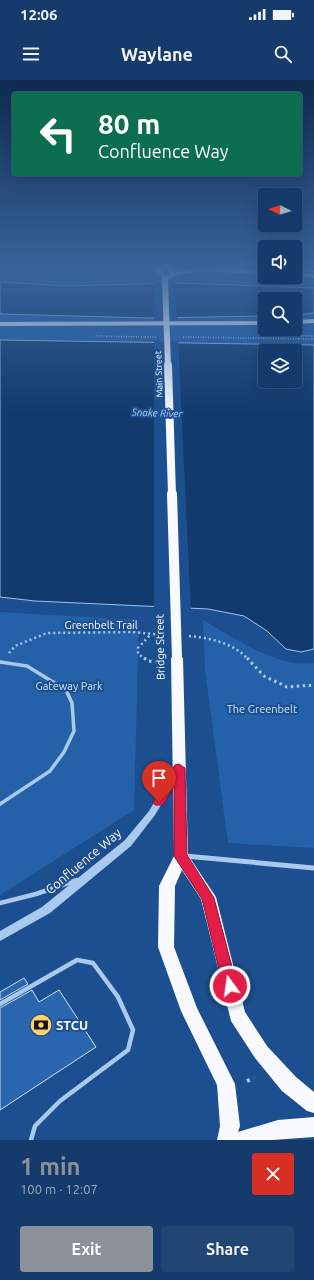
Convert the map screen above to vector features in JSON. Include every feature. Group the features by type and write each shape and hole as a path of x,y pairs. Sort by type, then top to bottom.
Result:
{"highway":[{"name":"Main Street","path":"168,315 171,438"},
{"path":"0,320 63,321 112,324"},
{"path":"302,322 314,321"},
{"path":"0,324 258,323"},
{"name":"Bridge Street","path":"171,438 177,658 180,856 167,886 166,947 190,1012 226,1084 230,1126 227,1140"},
{"path":"180,856 208,898 237,1015 261,1052 288,1084 314,1104"},
{"path":"244,1140 254,1135 278,1129 314,1127"}],"street":[{"name":"Confluence Way","path":"0,936 46,910 128,843 152,813 179,768"},
{"path":"180,856 314,868"}],"lane":[{"path":"0,804 50,771 64,752 74,731 72,703 66,690 27,666 1,662"},
{"path":"0,903 36,894 88,877"},
{"path":"0,1004 77,960 93,963 118,997 133,1030 128,1050 60,1101 35,1126 31,1140"}],"path":[{"path":"183,337 314,339"},
{"name":"Greenbelt Trail","path":"1,662 15,646 47,633 166,635"},
{"path":"151,634 138,648 138,654 148,661 157,662"},
{"path":"188,636 210,638 241,652 264,676 287,687 314,685"},
{"path":"247,1081 254,1078"}],"green space":[{"path":"0,315 258,315 258,336 302,336 302,315 314,315 314,345 0,340"},
{"name":"Gateway Park","path":"0,612 139,620 134,810 0,895"},
{"name":"The Greenbelt","path":"203,620 242,643 271,657 300,664 314,663 314,848 228,843 205,670"}],"water":[{"path":"55,315 258,315 149,318"},
{"name":"Snake River","path":"0,340 258,344 258,388 302,388 302,345 314,345 314,649 301,652 286,649 267,631 244,616 208,609 35,601 0,597"}],"pier":[{"path":"154,315 177,315 177,320 154,320"},
{"path":"154,341 178,341 191,610 154,608"}],"building":[{"path":"24,978 28,984 0,1000 0,992"},
{"name":"STCU","path":"32,990 39,1002 59,990 96,1047 0,1110 0,1008"}],"place":[{"name":"STCU","path":"41,1025"}],"route":[{"path":"159,802 179,768 180,856 208,898 230,986"}]}
